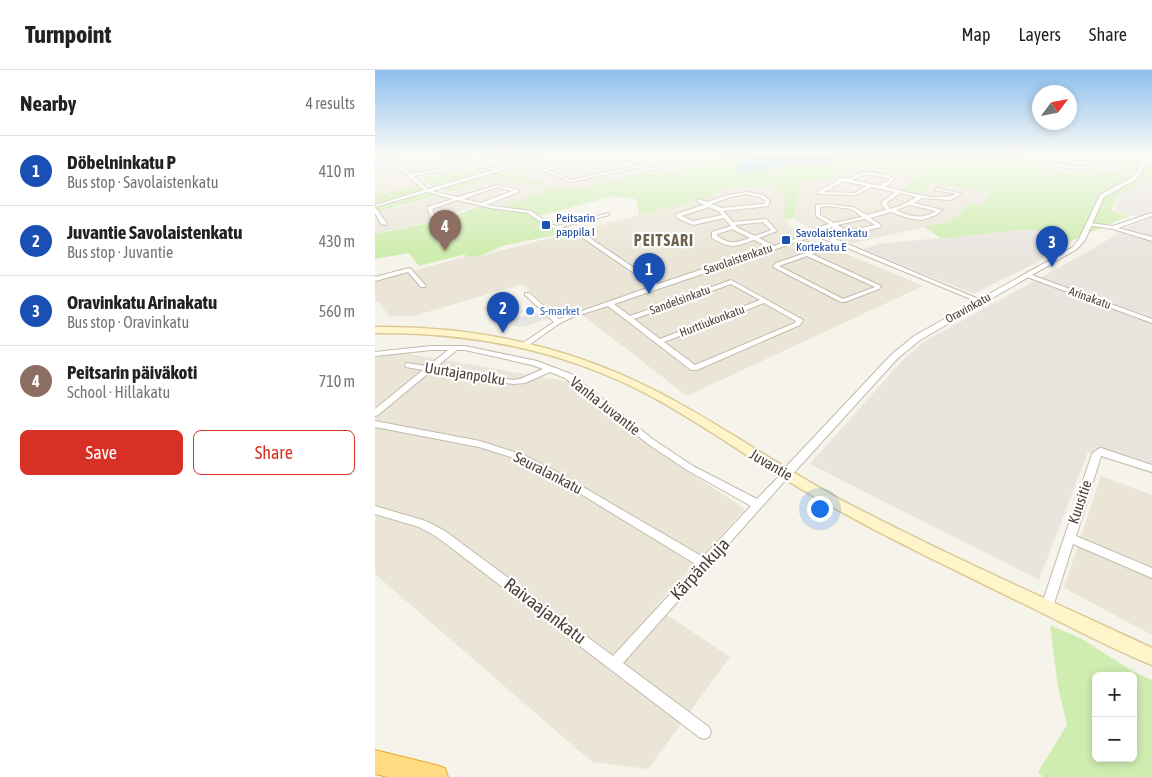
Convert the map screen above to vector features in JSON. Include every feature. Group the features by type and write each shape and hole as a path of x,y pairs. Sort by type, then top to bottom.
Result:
{"highway":[{"path":"375,762 436,777"},
{"path":"375,768 399,777"}],"main road":[{"name":"Juvantie","path":"375,330 454,333 527,345 591,365 649,391 839,505 1152,657"}],"street":[{"path":"423,186 428,191 481,205 529,212 548,224 579,233 658,286"},
{"path":"375,223 383,223 375,208 445,186"},
{"path":"436,218 433,218 429,208 497,186 517,191 481,205"},
{"path":"832,186 819,193 855,194 872,186 917,196 950,199 960,194 937,189"},
{"name":"Oravinkatu","path":"786,474 895,357 917,338 980,301 1029,276 1075,248 1090,225 1101,196 1120,186"},
{"path":"899,191 883,203 889,210 913,220 935,214 940,210 910,204"},
{"path":"720,210 767,205 768,201 759,195 735,193 683,212 679,217 693,223 724,216"},
{"path":"910,204 920,197 917,196"},
{"path":"699,200 720,210 732,226 773,247"},
{"name":"Savolaistenkatu","path":"527,345 558,322 609,303 814,234 815,231 831,225 910,204"},
{"path":"818,206 846,206 853,208 879,226 847,233 831,225 819,216 818,206"},
{"path":"557,227 607,214"},
{"path":"1113,228 1152,214"},
{"path":"764,220 774,231 755,239 734,245 726,244 714,236 715,233 732,226 764,220"},
{"path":"1090,225 1113,228 1152,239"},
{"path":"814,234 839,242 980,301"},
{"path":"808,254 878,286 843,301 776,267 808,254 839,242"},
{"path":"375,279 409,270 423,286"},
{"name":"Arinakatu","path":"1029,276 1152,320"},
{"name":"Sandelsinkatu","path":"629,318 731,282 764,300"},
{"path":"527,294 558,322"},
{"path":"609,303 694,368 798,324 800,320 764,300"},
{"name":"Hurttiukonkatu","path":"660,341 764,300"},
{"path":"375,413 455,348"},
{"name":"Vanha Juvantie","path":"375,354 455,348 491,353 549,369 577,382 626,424 682,462 759,506"},
{"name":"Uurtajanpolku","path":"409,366 513,382 523,381 549,369"},
{"name":"Seuralankatu","path":"375,424 480,444 521,457 556,475 705,564"},
{"name":"Kuusitie","path":"1047,607 1097,454 1101,452 1152,469"},
{"name":"Kärpänkuja","path":"614,664 786,474"},
{"name":"Raivaajankatu","path":"375,510 422,524 441,534 704,732"},
{"path":"1069,538 1152,573"}],"shaded area":[{"path":"375,186 420,186 375,195"},
{"path":"470,186 538,186 551,189 503,207 483,203 435,220 375,234 375,212 404,206"},
{"path":"549,186 588,186 575,189"},
{"path":"730,186 776,187 785,197 784,219 799,234 923,286 687,396 576,310 556,315 522,284 414,316 389,316 379,302 375,303 375,281 464,257 480,256 694,201"},
{"path":"799,186 906,186 901,190 920,194 928,186 951,186 992,192 982,205 971,203 951,221 850,244 813,231 794,218"},
{"path":"1138,186 1152,186 1152,474 1088,452 1039,580 810,464 902,361 923,342 1100,245 1125,228 1147,220 1114,211 1119,197"},
{"path":"1031,229 1071,241 1064,248 1050,256 973,294 863,249 878,244"},
{"path":"493,304 508,321 526,315 544,313 549,318 523,327 499,324 483,307"},
{"path":"404,353 570,382 628,431 745,509 655,607 730,657 648,769 592,762 375,574 375,357"},
{"path":"1101,476 1152,495 1152,635 1064,588"}],"green space":[{"path":"420,186 422,190 375,204 375,195"},
{"path":"447,186 470,186 450,192 440,188"},
{"path":"537,186 575,189 588,186 799,186 794,218 784,219 785,197 776,187 730,186 699,200 639,215 636,199 614,196 535,217 548,226 570,232 502,246 480,256 464,257 466,254 419,266 409,253 375,259 375,234 447,219 480,206 503,207 550,189"},
{"path":"906,186 928,186 921,194 901,190"},
{"path":"951,186 1136,186 1117,197 1111,211 1129,216 1071,241 1031,229 941,238 924,227 951,221 971,203 982,205 991,192"},
{"path":"429,193 437,196 379,211 377,207"},
{"path":"1050,625 1082,639 1134,672 1092,672 1092,762 1137,762 1137,673 1152,680 1152,777 1043,777 1038,772 1067,725 1058,687"}],"place":[{"name":"Peitsarin pappila I","path":"546,225"},
{"name":"Savolaistenkatu Kortekatu E","path":"786,240"},
{"name":"Peitsarin päiväkoti","path":"445,251"},
{"name":"Oravinkatu Arinakatu","path":"1052,267"},
{"name":"Döbelninkatu P","path":"649,294"},
{"name":"S-market","path":"530,311"},
{"name":"Juvantie Savolaistenkatu","path":"503,333"}],"district":[{"name":"PEITSARI","path":"664,240"}]}
